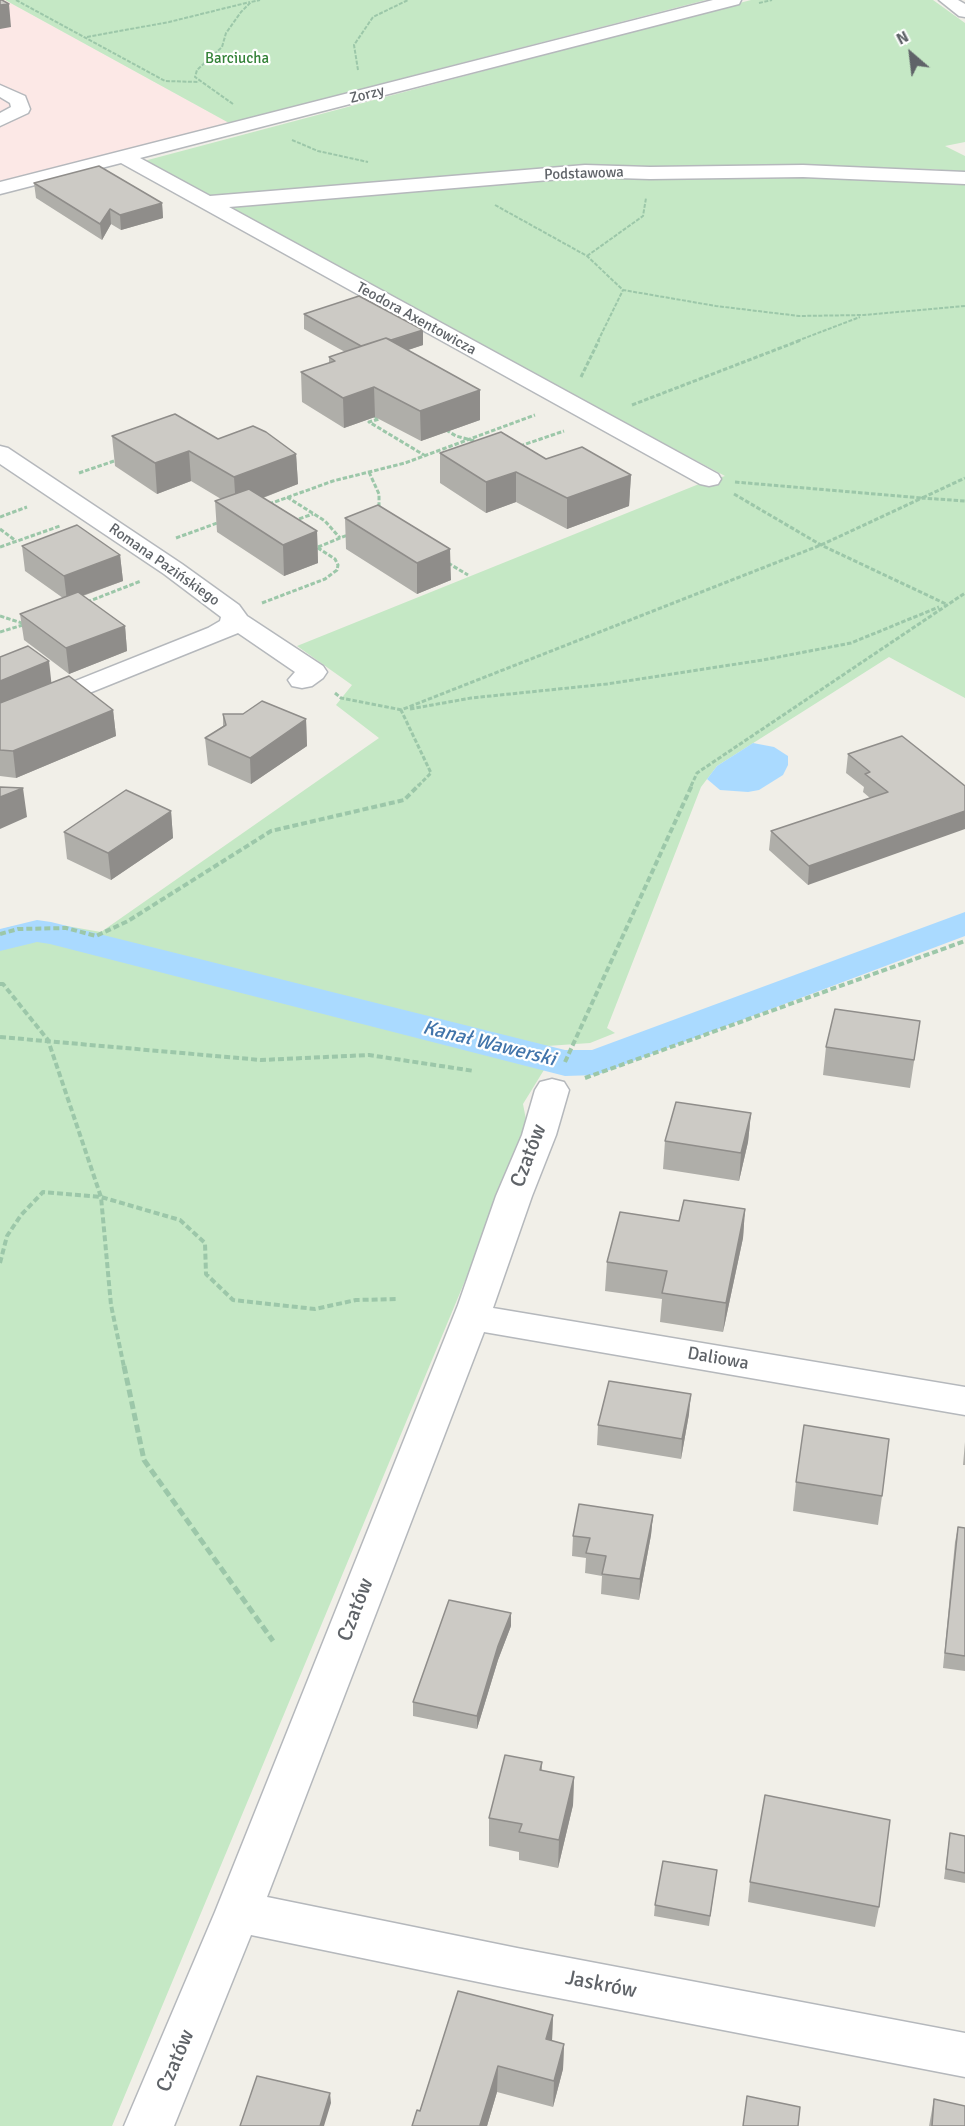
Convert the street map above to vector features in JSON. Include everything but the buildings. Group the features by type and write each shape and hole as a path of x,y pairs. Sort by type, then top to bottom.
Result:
{"street":[{"name":"Zorzy","path":"0,188 733,0"},
{"path":"947,0 965,12"},
{"path":"0,90 18,100 21,109 0,120"},
{"name":"Teodora Axentowicza","path":"124,157 596,419 709,479"},
{"name":"Podstawowa","path":"204,203 585,171 650,173 803,171 965,178"},
{"name":"Romana Pazińskiego","path":"0,453 173,569 307,676"},
{"path":"0,721 217,634 231,626 234,617"},
{"name":"Czatów","path":"149,2126 238,1912 471,1317 514,1196 539,1135 552,1090"},
{"name":"Daliowa","path":"471,1317 965,1401"},
{"name":"Jaskrów","path":"238,1912 517,1969 965,2055"}],"path":[{"path":"16,0 165,81 200,82"},
{"path":"86,37 169,22 260,0"},
{"path":"363,96 354,45 373,17 408,0"},
{"path":"252,1 226,33 222,47 197,70 195,76 200,82 230,101 252,124 318,151 371,162"},
{"path":"587,256 643,216 650,173"},
{"path":"461,182 503,210 587,256 623,290 716,306 799,316 864,315 965,306"},
{"path":"264,505 333,481 437,451 568,403 623,290"},
{"path":"519,447 864,315"},
{"path":"369,413 379,419 369,422 425,455"},
{"path":"446,430 456,436 478,442"},
{"path":"437,451 446,456"},
{"path":"47,484 126,457"},
{"path":"369,472 379,494 379,511"},
{"path":"401,711 821,545 965,478"},
{"path":"709,479 965,501"},
{"path":"709,479 821,545 946,604"},
{"path":"287,497 325,521 340,538"},
{"path":"266,498 273,502"},
{"path":"292,521 313,514"},
{"path":"0,547 92,515"},
{"path":"145,550 222,521"},
{"path":"0,529 16,541"},
{"path":"311,550 358,531"},
{"path":"234,617 333,575 338,565 335,559 309,542"},
{"path":"441,559 468,575"},
{"path":"442,568 450,565"},
{"path":"89,610 82,604 173,569"},
{"path":"552,1090 697,773 965,593"},
{"path":"307,676 341,698 401,711 471,699 618,683 851,643 946,604"},
{"path":"0,616 25,624"},
{"path":"0,632 36,620"},
{"path":"0,934 18,929 66,928 96,936 128,921 271,831 404,800 431,772 401,711"},
{"path":"552,1090 965,941"},
{"path":"0,984 3,984 48,1040 101,1197 111,1305 144,1460 273,1641"},
{"path":"0,1037 261,1060 369,1054 474,1071"},
{"path":"0,1263 8,1236 21,1215 43,1192 101,1197 180,1220 205,1243 206,1274 233,1300 315,1309 356,1300 398,1299"}],"shaded area":[{"path":"0,0 5,0 229,123 0,181"}],"green space":[{"name":"Barciucha","path":"5,0 706,0 229,123"},
{"path":"751,0 933,0 965,23 965,142 945,146 965,156 965,173 933,169 580,168 211,198 144,161"},
{"path":"578,176 841,177 965,183 965,698 889,657 717,766 701,787 607,1028 615,1033 590,1043 547,1046 547,1065 523,1104 528,1130 112,2126 0,2126 0,930 13,926 61,925 101,932 379,738 336,705 352,685 297,646 699,484 725,476 454,332 225,206"}],"water":[{"path":"753,743 774,747 788,756 788,765 783,775 759,790 748,792 720,790 707,779 717,766"}],"waterway":[{"name":"Kanał Wawerski","path":"0,940 37,931 51,933 565,1063 596,1062 965,923"}]}
